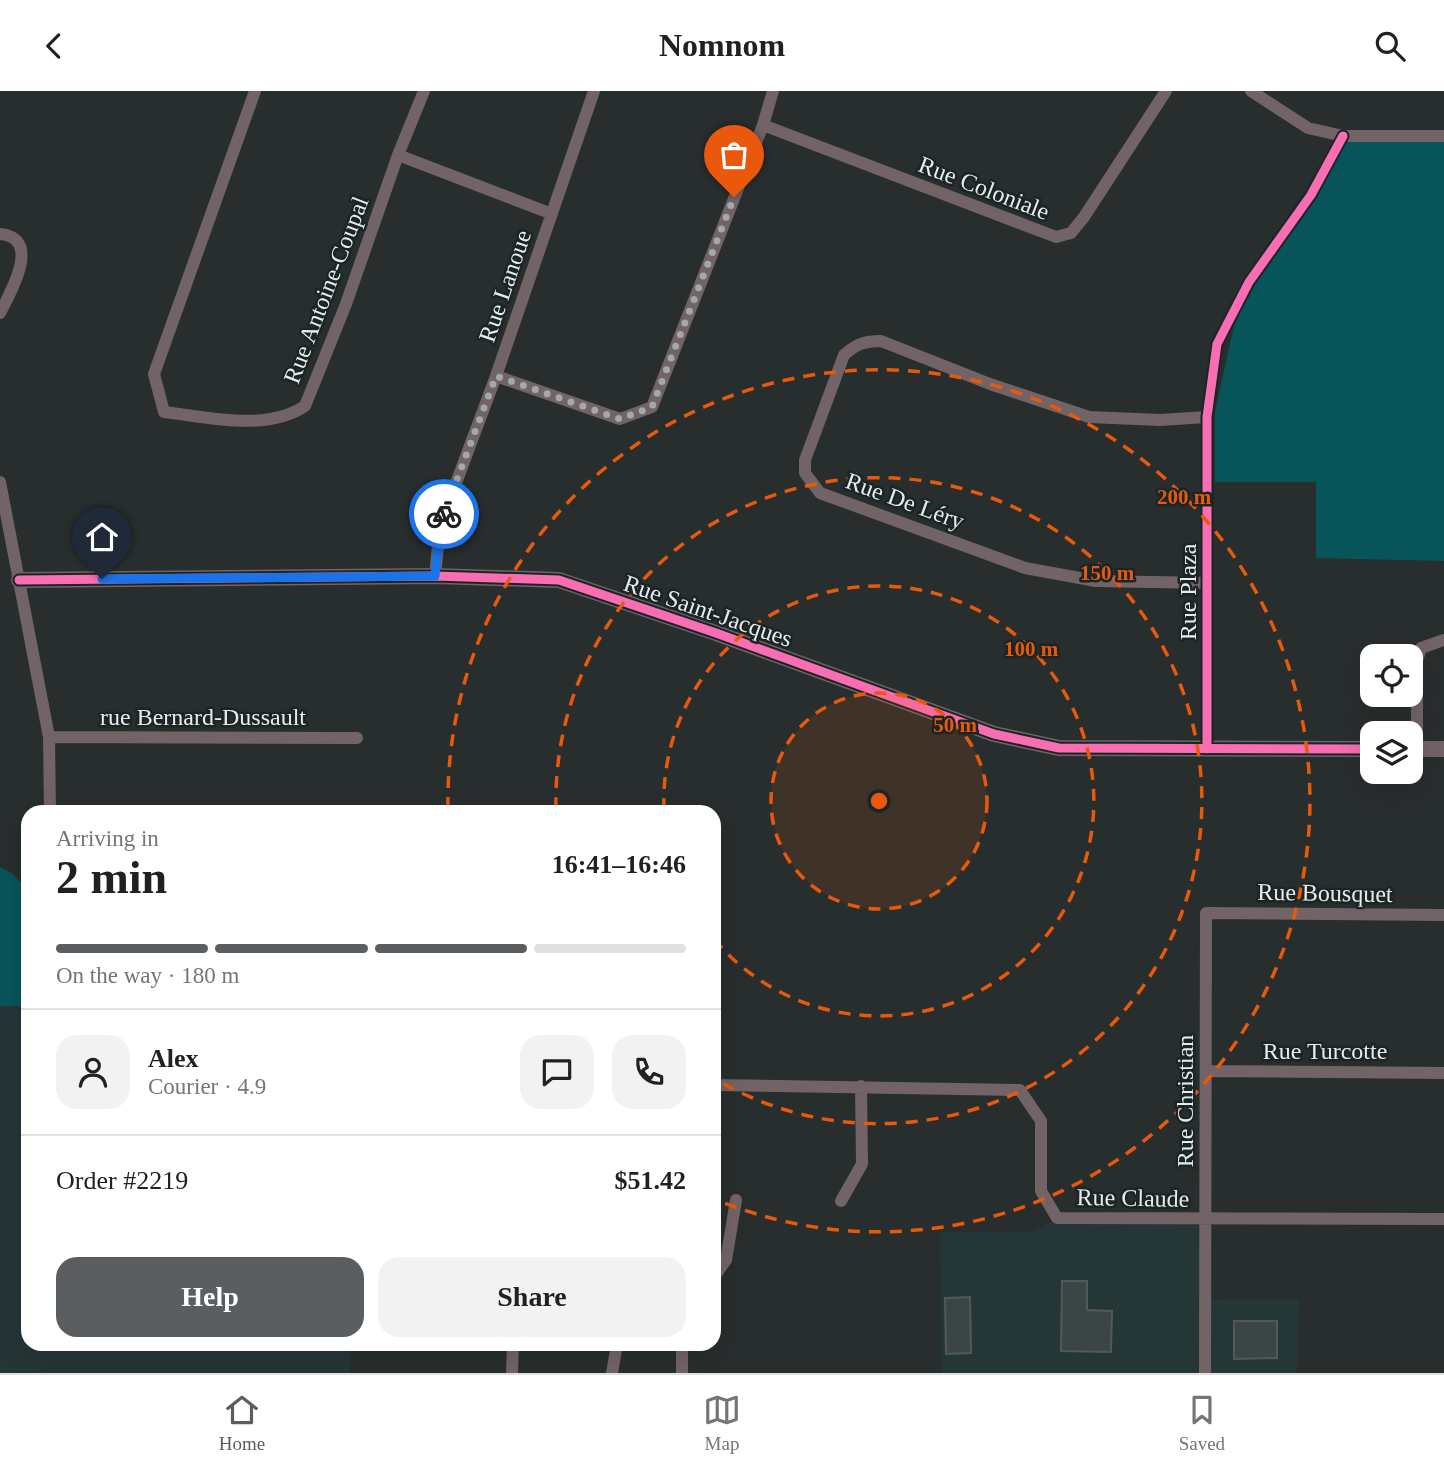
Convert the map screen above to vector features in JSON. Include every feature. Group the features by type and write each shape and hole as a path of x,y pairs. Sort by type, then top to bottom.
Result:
{"street":[{"name":"Rue Antoine-Coupal","path":"255,91 153,374 164,412 239,421 278,417 294,413 305,406 346,304 398,155 424,91"},
{"name":"Rue Lanoue","path":"435,576 440,526 496,376 594,91"},
{"path":"496,376 620,419 652,407 763,125 773,91"},
{"name":"Rue Coloniale","path":"763,125 1056,237 1071,233 1084,217 1166,91"},
{"path":"1251,91 1307,128 1343,136 1444,136"},
{"name":"Rue Plaza","path":"1207,749 1207,417 1217,344 1249,282 1311,195 1343,136"},
{"path":"398,155 552,214"},
{"path":"0,233 9,235 16,241 22,268 0,313"},
{"name":"Rue De Léry","path":"1207,417 1160,420 1089,417 990,384 881,341 869,341 855,345 844,355 805,460 805,473 820,493 1025,568 1096,581 1207,583"},
{"path":"0,482 49,737 50,805"},
{"name":"Rue Saint-Jacques","path":"19,580 435,576 559,580 716,633 994,734 1059,748 1360,749"},
{"path":"1415,721 1417,660 1421,648 1444,640"},
{"name":"rue Bernard-Dussault","path":"49,737 357,738"},
{"path":"1423,749 1444,750"},
{"name":"Rue Bousquet","path":"1206,913 1444,915"},
{"name":"Rue Christian","path":"1205,1373 1206,913"},
{"name":"Rue Turcotte","path":"1206,1071 1444,1073"},
{"name":"Rue Claude","path":"721,1086 1020,1090 1041,1121 1041,1191 1057,1218 1444,1219"},
{"path":"841,1201 862,1164 861,1086"},
{"path":"721,1267 726,1260 736,1200"},
{"path":"512,1373 513,1351"},
{"path":"612,1373 616,1351"},
{"path":"682,1351 682,1373"}],"shaded area":[{"path":"1444,139 1444,561 1316,558 1316,482 1215,482 1215,412 1237,312 1344,142"},
{"path":"0,867 13,874 21,883 21,1006 0,1006"},
{"path":"0,993 21,993 21,1351 349,1351 350,1373 0,1373"},
{"path":"1057,1218 1205,1220 1205,1300 1299,1299 1297,1373 942,1373 940,1232 1030,1232"}],"building":[{"path":"1062,1281 1087,1281 1087,1310 1112,1311 1111,1352 1061,1351"},
{"path":"970,1297 971,1353 946,1354 945,1298"},
{"path":"1234,1321 1277,1321 1277,1358 1234,1359"}],"cycle path":[{"path":"1207,749 1207,417 1217,344 1249,282 1311,195 1343,136"},
{"path":"19,580 435,576 559,580 716,633 994,734 1059,748 1360,749"}],"way so far":[{"path":"444,514 496,376 620,419 652,407 734,197"}],"route":[{"path":"102,579 435,576 440,526 444,514"}]}
